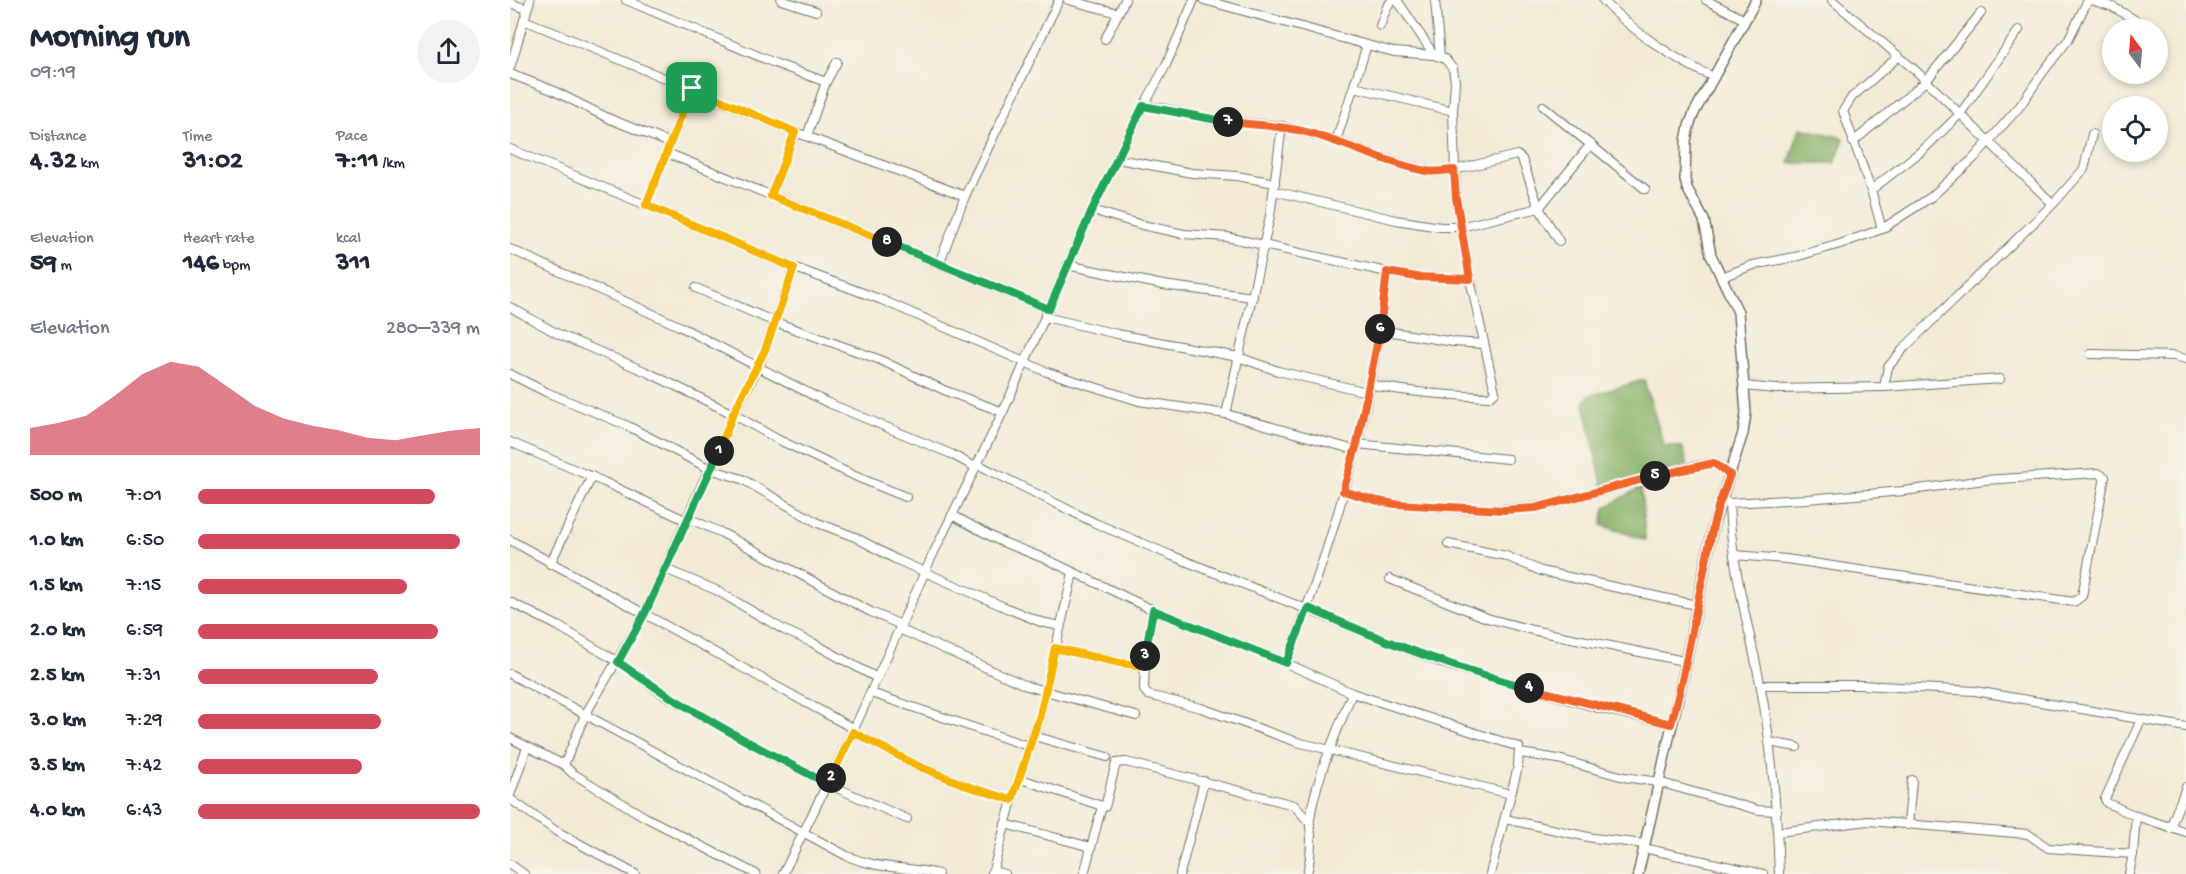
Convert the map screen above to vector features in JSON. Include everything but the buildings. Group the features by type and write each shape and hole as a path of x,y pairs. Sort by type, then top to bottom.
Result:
{"street":[{"path":"510,68 530,0"},
{"path":"626,0 777,64 826,82"},
{"path":"781,0 816,11"},
{"path":"939,264 965,196 1059,0"},
{"path":"1068,0 1118,13"},
{"path":"1105,39 1125,0"},
{"path":"783,874 854,731 925,572 1003,412 1092,210 1143,106 1166,65 1194,0"},
{"path":"667,153 939,264 1047,313 1117,334 1238,357 1278,371 1368,388 1489,397 1495,392 1460,227 1454,170 1455,82 1453,69 1446,59 1394,52 1204,0"},
{"path":"1380,26 1392,0"},
{"path":"1397,0 1437,56"},
{"path":"1435,0 1437,56"},
{"path":"1602,0 1644,35 1691,66 1714,77"},
{"path":"1706,0 1745,20"},
{"path":"1638,874 1682,681 1684,661 1713,526 1725,501 1746,413 1738,312 1707,246 1704,220 1687,188 1685,170 1689,126 1756,0"},
{"path":"1832,0 1899,56 2053,204"},
{"path":"1722,277 1753,265 1795,257 1882,229 1932,197 1990,141 2020,106 2068,40 2089,0 2113,7 2132,18"},
{"path":"510,3 527,9"},
{"path":"1853,142 1926,81 1981,13"},
{"path":"524,20 795,132 965,196"},
{"path":"1871,190 1924,149 1960,114 2019,30"},
{"path":"1336,141 1367,45"},
{"path":"1882,229 1843,111 1845,105 1899,56"},
{"path":"807,136 826,82 837,62"},
{"path":"510,74 552,90 610,119 670,143"},
{"path":"1354,87 1453,111"},
{"path":"646,205 692,88"},
{"path":"1143,106 1163,108 1212,120 1282,126 1336,141 1425,171 1454,170 1517,155 1522,159 1539,208 1559,241"},
{"path":"1543,106 1645,189"},
{"path":"1226,414 1264,245 1282,126"},
{"path":"771,196 795,132"},
{"path":"1884,387 1888,367 1905,347 2053,204 2084,169 2092,134"},
{"path":"1118,159 1192,173 1237,176 1396,220 1440,227 1460,227 1539,208 1591,144"},
{"path":"510,149 794,268 882,300 1047,372 1139,401 1226,414 1356,447 1508,459"},
{"path":"1092,210 1142,225 1184,234 1227,237 1387,272 1417,277 1470,279"},
{"path":"510,249 679,326 826,402 976,465 1095,523 1246,587 1308,608 1368,635 1455,667 1595,707 1671,724"},
{"path":"1067,265 1163,285 1253,297"},
{"path":"564,765 585,715 645,613 721,446 733,414 759,366 794,268"},
{"path":"1286,663 1308,608 1356,447 1380,330 1387,272"},
{"path":"696,288 775,322 878,359 946,391 1003,412"},
{"path":"510,307 558,334 649,373 733,414 777,439 857,477 906,497"},
{"path":"1380,330 1454,342 1484,344"},
{"path":"2091,354 2174,356 2186,359"},
{"path":"510,374 546,392 628,426 710,469 742,479 818,523 855,537 895,559 1041,622 1060,626"},
{"path":"1745,386 1775,389 1884,387 2000,379"},
{"path":"510,442 687,520 722,533 900,627 980,666 1046,692 1136,716"},
{"path":"1343,491 1395,504 1504,510 1535,508 1714,463 1730,475"},
{"path":"1725,501 1904,491 1984,480 2098,473 2105,477 2082,596 2074,602 1786,559 1734,555"},
{"path":"550,564 591,476"},
{"path":"1725,501 1761,686 1777,811 1779,874"},
{"path":"952,515 1000,541 1048,560 1153,610 1286,663 1352,693 1518,746 1520,753 1490,874"},
{"path":"510,540 918,766 970,787 1012,800"},
{"path":"1448,544 1506,556 1541,571 1696,605"},
{"path":"665,568 716,590 784,630 877,678"},
{"path":"1005,874 992,872 1046,692 1073,573"},
{"path":"1390,579 1487,618 1532,630 1684,661"},
{"path":"510,602 558,626 618,662 663,694 776,757 828,784 907,819"},
{"path":"1153,610 1144,666 1144,690 1148,695 1201,708 1297,742 1511,794"},
{"path":"1055,648 1120,663 1144,666"},
{"path":"510,674 804,835 866,864 938,874"},
{"path":"1761,686 1861,685 1975,691 2186,728"},
{"path":"871,693 1031,747"},
{"path":"1306,874 1310,861 1309,822 1330,750 1352,693"},
{"path":"2141,720 2105,799 2109,805 2186,832"},
{"path":"1034,736 1107,757"},
{"path":"510,738 564,765 572,773 645,817 756,874"},
{"path":"1769,742 1797,747"},
{"path":"527,747 510,797 556,831 635,874"},
{"path":"1520,753 1558,759 1624,777 1658,782 1758,810 1777,811"},
{"path":"1021,779 1106,806 1116,763 1120,761 1294,805 1309,822"},
{"path":"1908,825 1912,780"},
{"path":"1180,874 1204,781"},
{"path":"2170,828 2186,787"},
{"path":"1084,874 1102,806"},
{"path":"2129,874 2136,816"},
{"path":"1505,819 1582,836 1643,846 1763,874"},
{"path":"1778,832 1868,821 2028,834 2048,848 2133,854"},
{"path":"1005,824 1091,847"},
{"path":"510,864 524,874"}],"green space":[{"path":"1800,128 1844,138 1835,163 1789,163"},
{"path":"1644,380 1664,446 1682,447 1688,465 1603,488 1584,403 1589,396"},
{"path":"1641,487 1645,540 1602,525 1605,508"}],"route":[{"path":"692,88 795,132 771,196 1049,309 1092,210 1143,106 1163,108 1212,120 1282,126 1336,141 1425,171 1454,170 1460,227 1470,279 1417,277 1387,272 1380,330 1357,444 1343,491 1395,504 1504,510 1535,508 1674,471 1714,463 1730,475 1713,526 1684,661 1682,681 1671,724 1595,707 1445,664 1368,635 1308,608 1286,663 1153,610 1144,666 1120,663 1055,648 1040,715 1021,779 1012,800 970,787 918,766 853,732 828,784 663,694 618,662 634,629 645,613 721,446 733,414 759,366 794,268 646,205 692,88"}]}
